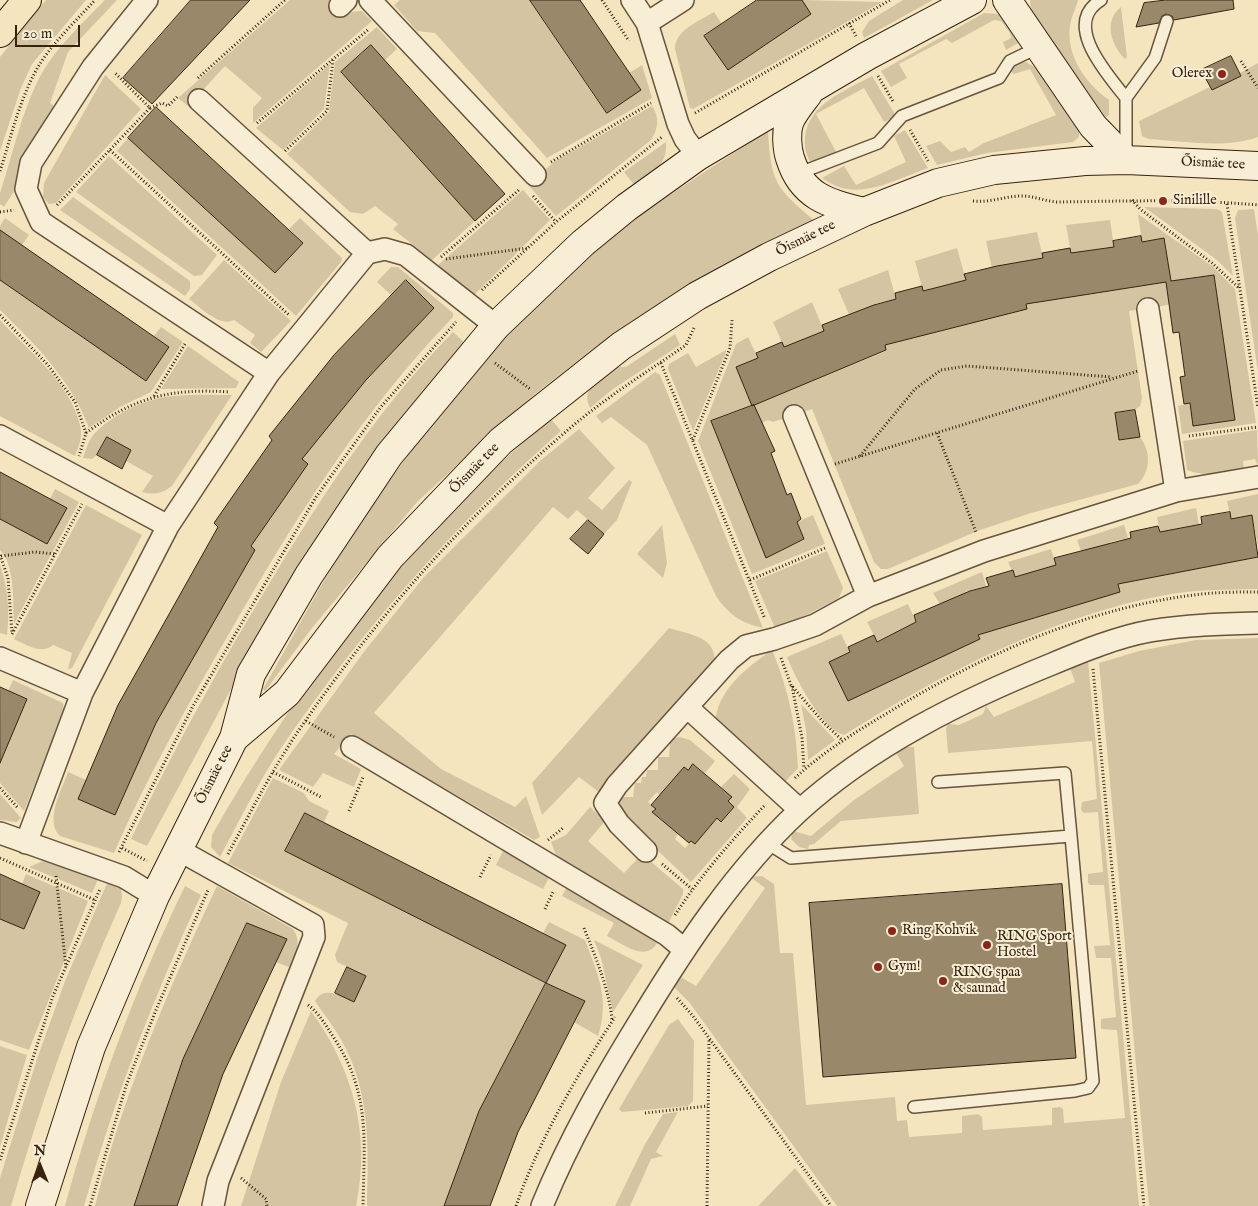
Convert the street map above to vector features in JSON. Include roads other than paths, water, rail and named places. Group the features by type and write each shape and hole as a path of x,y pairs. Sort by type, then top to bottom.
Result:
{"main road":[{"path":"0,32 27,0"},
{"path":"234,738 251,674 309,575 389,455 496,326 583,243 627,207 698,156 810,90 972,0"},
{"path":"1007,0 1093,126 1126,160"},
{"path":"810,90 789,123 788,151 795,175 809,191 834,204 864,212"},
{"name":"Õismäe tee","path":"40,1206 91,1047 155,896 234,738 287,693 390,557 501,441 621,346 697,296 769,257 864,212 938,183 994,170 1047,164 1126,160 1258,166"}],"street":[{"path":"147,0 93,66 31,163 26,189 41,222 269,373"},
{"path":"370,0 535,176"},
{"path":"632,0 647,23 678,124 685,139 698,156"},
{"path":"647,23 683,0"},
{"path":"191,92 367,253"},
{"path":"26,843 82,693 168,526 269,373 367,253 385,250 406,255 496,326"},
{"path":"1148,309 1176,491"},
{"path":"794,416 868,596"},
{"path":"0,436 168,526"},
{"path":"646,851 619,824 605,803 617,785 729,660 746,646 815,625 868,596 984,551 1176,491 1258,477"},
{"path":"542,1206 560,1164 603,1081 660,987 722,897 767,843 800,810 854,768 907,734 994,687 1089,649 1148,631 1210,624 1258,623"},
{"path":"2,658 82,693"},
{"path":"687,707 800,810"},
{"path":"352,747 667,935 685,950"},
{"path":"0,833 124,877 155,896"},
{"path":"177,849 313,925 314,937 226,1162 213,1206"}],"lane":[{"path":"1101,0 1092,5 1086,20 1087,40 1098,64 1126,98"},
{"path":"1126,160 1124,118 1126,98 1155,58 1167,21"},
{"path":"795,175 878,143 902,116 999,78 1010,61 1039,47"},
{"path":"914,1107 1075,1091 1088,1088 1093,1081 1065,772 938,782"},
{"path":"767,843 791,858 1072,836"}],"place":[{"name":"Olerex","path":"1222,74"},
{"name":"Sinilille","path":"1163,201"},
{"name":"Ring Kohvik","path":"892,931"},
{"name":"RING Sport Hostel","path":"987,945"},
{"name":"Gym!","path":"878,967"},
{"name":"RING spaa & saunad","path":"943,981"}]}
